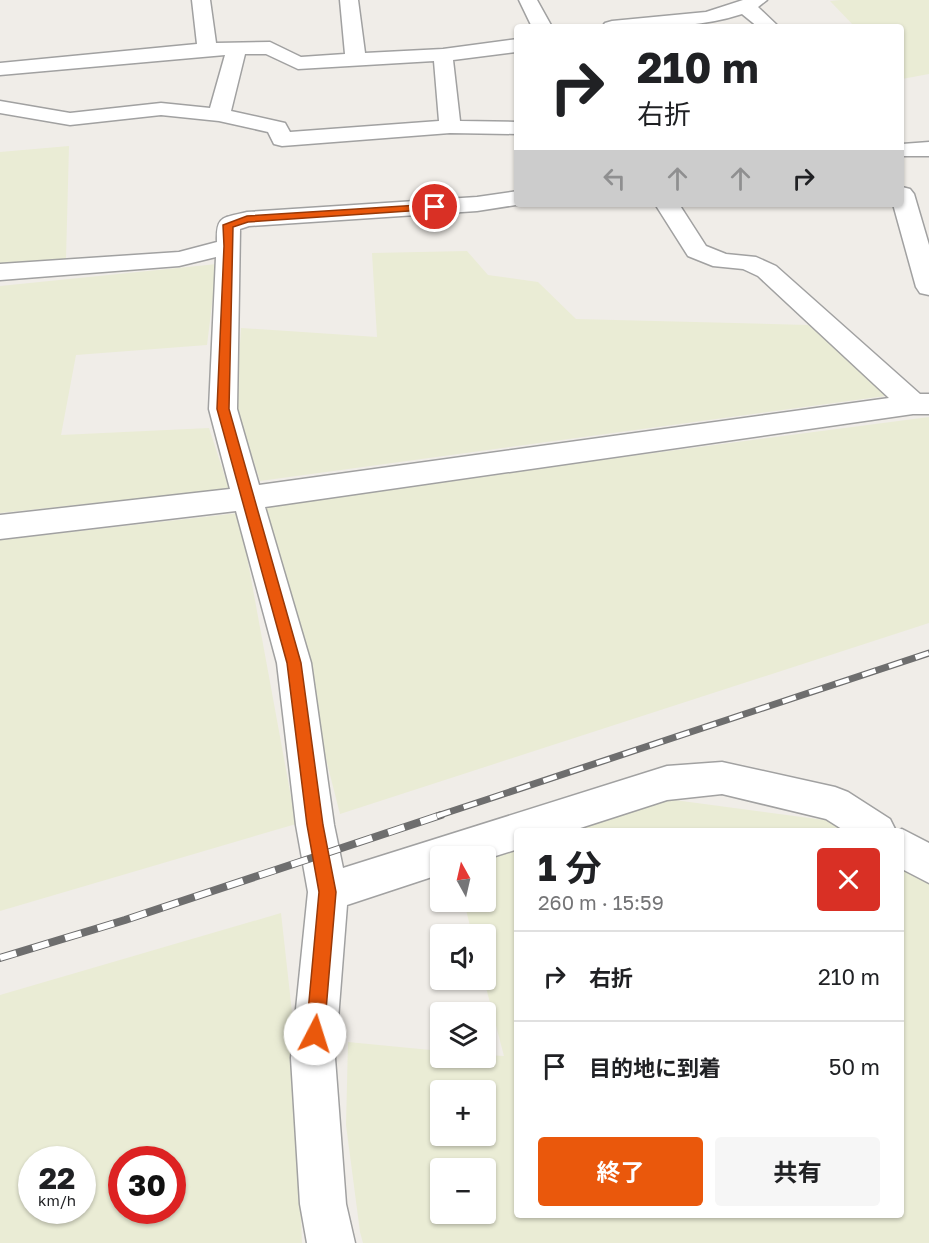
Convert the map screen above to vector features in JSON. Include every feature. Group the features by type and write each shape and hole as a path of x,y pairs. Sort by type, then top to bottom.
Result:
{"street":[{"path":"201,0 207,50"},
{"path":"349,0 356,60"},
{"path":"528,0 540,24"},
{"path":"643,24 714,17 752,4 766,24"},
{"path":"0,69 207,50 270,48 298,63 442,54 514,46"},
{"path":"219,115 236,49"},
{"path":"442,54 450,127"},
{"path":"0,107 70,119 161,110 219,115 278,128 282,139 450,127 514,128"},
{"path":"904,150 929,149"},
{"path":"331,1243 323,1203 313,1058 328,892 315,825 294,663 223,409 228,225 247,219 477,204 514,199"},
{"path":"904,201 929,287"},
{"path":"669,207 697,251 722,261 747,262 767,271 921,404"},
{"path":"0,272 179,259 229,246"},
{"path":"0,526 249,498 921,404"},
{"path":"527,828 667,783 722,778 836,804 872,828"},
{"path":"328,892 514,832"},
{"path":"904,848 929,865"}],"green space":[{"path":"929,0 929,74 904,79 904,24 852,24 830,1"},
{"path":"69,146 66,259 0,266 0,152"},
{"path":"467,251 488,275 538,282 576,319 808,325 893,395 260,481 236,407 241,328 377,337 372,253"},
{"path":"217,264 207,345 76,355 61,435 209,428 229,489 0,513 0,286"},
{"path":"929,417 929,623 340,814 262,508"},
{"path":"239,513 296,824 0,911 0,540"},
{"path":"667,799 840,822 849,828 578,828"},
{"path":"514,849 514,1218 904,1218 904,866 929,884 929,1243 363,1243 346,1125 348,1042 430,1050 430,1068 496,1068 496,1056 504,1056 496,1026 496,1002 490,1002 487,990 496,990 496,924 470,924 466,912 496,912 496,855"},
{"path":"281,913 293,1021 302,1243 0,1243 0,995"}],"railway":[{"path":"437,816 929,653"},
{"path":"0,958 125,920 441,815"}],"route":[{"path":"315,1034 328,892 315,825 294,663 223,409 228,225 247,219 435,207"}]}
